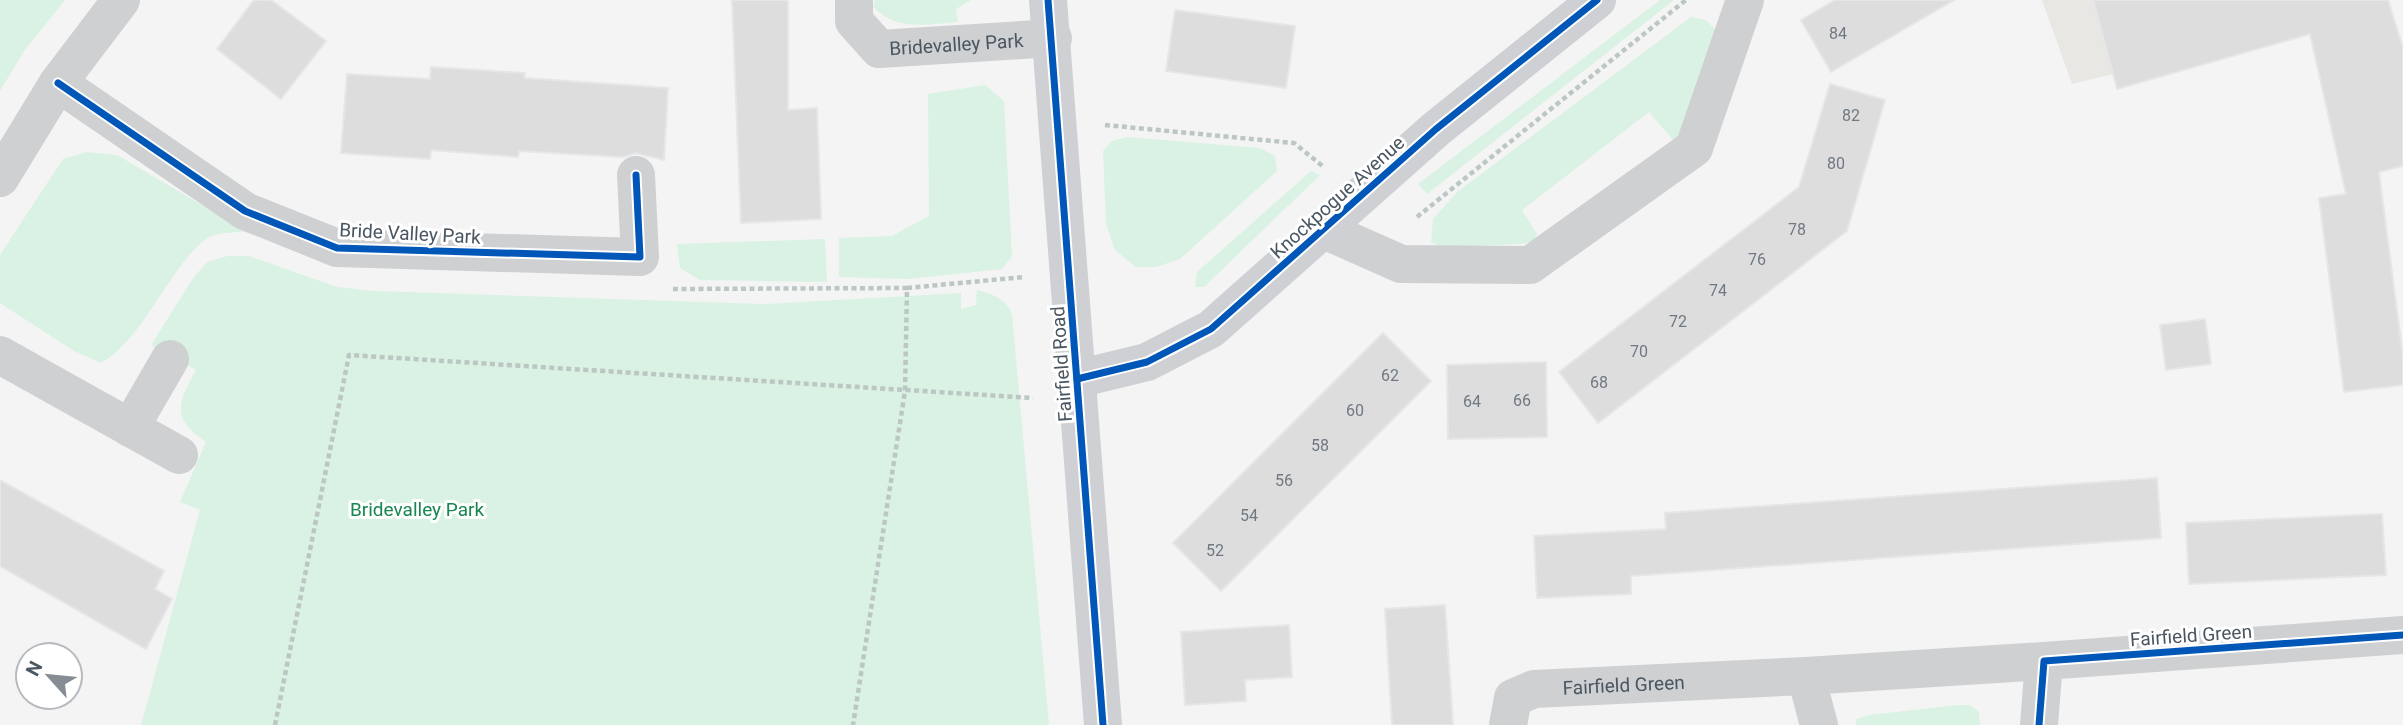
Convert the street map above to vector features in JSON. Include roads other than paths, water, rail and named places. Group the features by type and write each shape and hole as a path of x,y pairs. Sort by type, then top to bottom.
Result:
{"street":[{"path":"0,178 58,83 121,0"},
{"name":"Bridevalley Park","path":"854,0 854,21 879,49 1053,38"},
{"name":"Fairfield Road","path":"1048,0 1053,38 1103,725"},
{"name":"Knockpogue Avenue","path":"1079,394 1211,329 1436,129 1597,0"},
{"name":"Knockpogue Avenue","path":"1324,230 1401,264 1530,265 1694,148 1745,0"},
{"name":"Bride Valley Park","path":"58,83 245,211 337,248 640,257 636,175"},
{"path":"0,355 179,455"},
{"path":"130,428 170,359"},
{"name":"Fairfield Green","path":"1508,725 1513,698 1534,689 1806,676 2403,635"},
{"path":"2039,725 2044,661"},
{"path":"1806,676 1819,725"}]}
